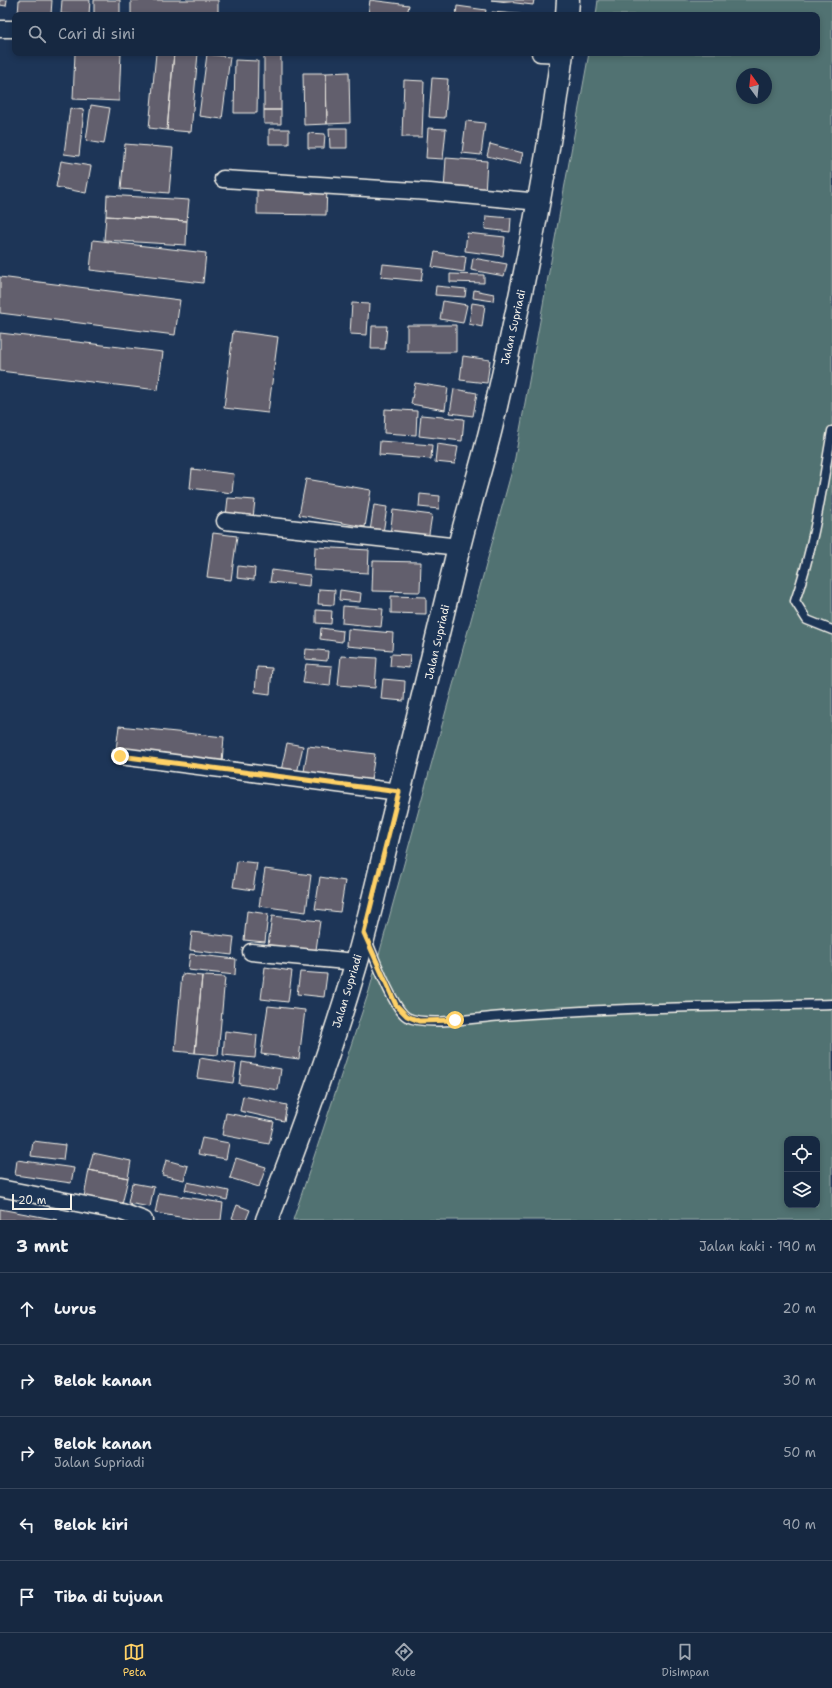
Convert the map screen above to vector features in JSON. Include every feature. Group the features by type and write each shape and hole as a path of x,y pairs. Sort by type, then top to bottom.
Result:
{"main road":[{"path":"567,12 568,0"},
{"name":"Jalan Supriadi","path":"267,1220 284,1178 329,1049 364,933 434,655 459,547 490,430 540,202 562,56"}],"street":[{"path":"0,29 12,29"},
{"path":"224,179 430,192 540,202"},
{"path":"225,521 459,547"},
{"path":"120,756 399,792"},
{"path":"251,952 356,962"},
{"path":"0,1188 122,1212 144,1220"}],"lane":[{"path":"832,431 818,513 802,581 795,601 808,620 832,630"},
{"path":"364,933 396,1005 407,1016 419,1021 455,1020 552,1012 832,1004"}],"green space":[{"path":"598,0 832,0 832,1220 293,1220 369,991 514,463 588,56 820,56 820,12 596,12"}],"building":[{"path":"0,0 7,0 6,6 0,5"},
{"path":"19,0 52,0 51,12 18,12"},
{"path":"62,0 90,0 89,12 61,12"},
{"path":"94,0 120,0 120,12 94,12"},
{"path":"131,0 218,0 218,12 131,12"},
{"path":"370,0 409,5 408,12 368,12"},
{"path":"491,0 534,0 533,5"},
{"path":"457,6 486,10 486,12 456,12"},
{"path":"75,56 121,56 119,101 73,99"},
{"path":"156,56 174,56 167,130 149,128"},
{"path":"174,56 198,56 191,132 167,130"},
{"path":"207,56 230,57 222,119 199,116"},
{"path":"264,56 281,56 281,110 264,110"},
{"path":"235,60 258,61 257,113 234,113"},
{"path":"349,72 350,123 327,124 326,73"},
{"path":"303,73 326,73 327,124 304,125"},
{"path":"432,78 448,79 445,118 429,117"},
{"path":"404,80 424,81 422,137 402,137"},
{"path":"91,105 110,108 104,144 86,141"},
{"path":"70,108 84,110 79,156 64,154"},
{"path":"264,110 281,110 281,124 264,124"},
{"path":"466,121 485,123 481,155 462,153"},
{"path":"329,128 347,128 347,148 330,148"},
{"path":"428,128 446,129 443,159 426,158"},
{"path":"269,129 289,129 289,144 269,144"},
{"path":"308,133 325,134 324,148 308,148"},
{"path":"125,144 173,148 169,193 121,189"},
{"path":"490,144 523,153 520,164 487,156"},
{"path":"446,158 487,161 485,193 444,191"},
{"path":"61,161 91,166 86,193 56,187"},
{"path":"257,186 327,187 326,215 257,214"},
{"path":"107,195 189,200 187,221 106,216"},
{"path":"106,216 187,221 186,245 104,240"},
{"path":"486,216 511,218 510,232 485,229"},
{"path":"467,233 505,237 503,256 465,251"},
{"path":"93,240 206,253 203,283 90,270"},
{"path":"435,252 466,257 464,272 432,267"},
{"path":"473,258 507,264 504,276 471,270"},
{"path":"383,264 423,268 421,281 381,277"},
{"path":"450,274 484,275 484,283 450,282"},
{"path":"0,277 180,300 175,335 0,313"},
{"path":"436,286 466,289 465,297 435,295"},
{"path":"474,290 494,294 493,301 473,298"},
{"path":"443,301 467,305 463,323 440,319"},
{"path":"352,303 369,304 367,335 350,334"},
{"path":"472,303 485,305 482,327 469,324"},
{"path":"407,325 456,325 456,352 407,352"},
{"path":"372,326 387,326 385,349 371,349"},
{"path":"233,331 278,337 268,413 224,408"},
{"path":"0,333 163,352 158,390 0,371"},
{"path":"463,356 490,360 487,383 460,380"},
{"path":"415,383 448,388 445,410 411,404"},
{"path":"454,389 477,393 473,416 450,413"},
{"path":"385,409 417,411 416,435 384,433"},
{"path":"421,415 464,419 462,441 419,436"},
{"path":"380,441 432,445 431,459 379,455"},
{"path":"437,444 458,447 455,464 435,462"},
{"path":"192,469 234,474 232,493 190,488"},
{"path":"306,479 371,490 365,527 299,515"},
{"path":"420,494 440,496 439,509 419,507"},
{"path":"228,498 255,500 253,518 226,516"},
{"path":"374,505 387,507 383,533 370,531"},
{"path":"393,510 432,515 428,540 390,535"},
{"path":"213,533 237,536 231,580 207,577"},
{"path":"315,547 369,550 368,573 314,570"},
{"path":"373,561 421,562 420,592 372,591"},
{"path":"238,566 255,568 254,580 237,578"},
{"path":"272,570 310,575 309,586 270,582"},
{"path":"319,589 335,590 334,605 318,604"},
{"path":"340,590 361,593 360,602 339,600"},
{"path":"391,596 426,597 426,614 391,613"},
{"path":"343,606 383,609 381,627 342,623"},
{"path":"316,610 332,611 331,624 316,623"},
{"path":"321,628 343,631 342,642 320,639"},
{"path":"348,629 393,633 392,650 347,646"},
{"path":"306,649 328,651 327,661 305,659"},
{"path":"391,654 410,655 409,668 390,666"},
{"path":"341,656 377,658 375,688 338,685"},
{"path":"306,664 332,666 330,686 303,683"},
{"path":"257,667 272,668 270,694 255,692"},
{"path":"383,679 405,681 404,701 381,699"},
{"path":"119,726 224,737 222,762 116,750"},
{"path":"287,743 303,746 296,778 280,775"},
{"path":"308,746 375,754 370,786 303,778"},
{"path":"237,861 257,863 253,890 233,887"},
{"path":"265,869 311,875 306,912 259,906"},
{"path":"320,877 345,881 340,912 315,909"},
{"path":"247,911 268,914 265,942 244,940"},
{"path":"272,916 320,921 316,950 268,945"},
{"path":"192,932 234,937 232,955 190,950"},
{"path":"190,954 236,959 235,975 188,970"},
{"path":"265,967 292,971 288,1002 261,999"},
{"path":"300,972 327,974 324,997 297,994"},
{"path":"182,974 202,976 195,1053 175,1051"},
{"path":"202,976 225,977 218,1055 195,1053"},
{"path":"268,1006 305,1010 299,1059 261,1054"},
{"path":"225,1031 257,1035 255,1058 223,1055"},
{"path":"200,1058 236,1064 233,1083 197,1078"},
{"path":"242,1062 281,1069 278,1090 239,1084"},
{"path":"243,1096 287,1105 284,1121 240,1111"},
{"path":"226,1113 274,1122 269,1144 222,1135"},
{"path":"202,1138 229,1143 226,1159 198,1154"},
{"path":"33,1141 65,1145 63,1160 31,1156"},
{"path":"93,1153 131,1161 128,1178 89,1170"},
{"path":"236,1158 266,1167 259,1187 230,1178"},
{"path":"17,1160 74,1168 71,1183 15,1175"},
{"path":"166,1160 188,1166 184,1180 162,1175"},
{"path":"89,1170 128,1178 122,1205 84,1197"},
{"path":"187,1182 229,1191 227,1200 185,1190"},
{"path":"132,1183 154,1187 150,1207 128,1203"},
{"path":"159,1193 223,1203 221,1220 198,1220 155,1213"},
{"path":"237,1205 250,1210 246,1220 236,1220 232,1218"},
{"path":"0,1209 58,1220 0,1220"}],"route":[{"path":"120,756 399,792 374,898 364,933 396,1005 407,1016 419,1021 455,1020"}]}
